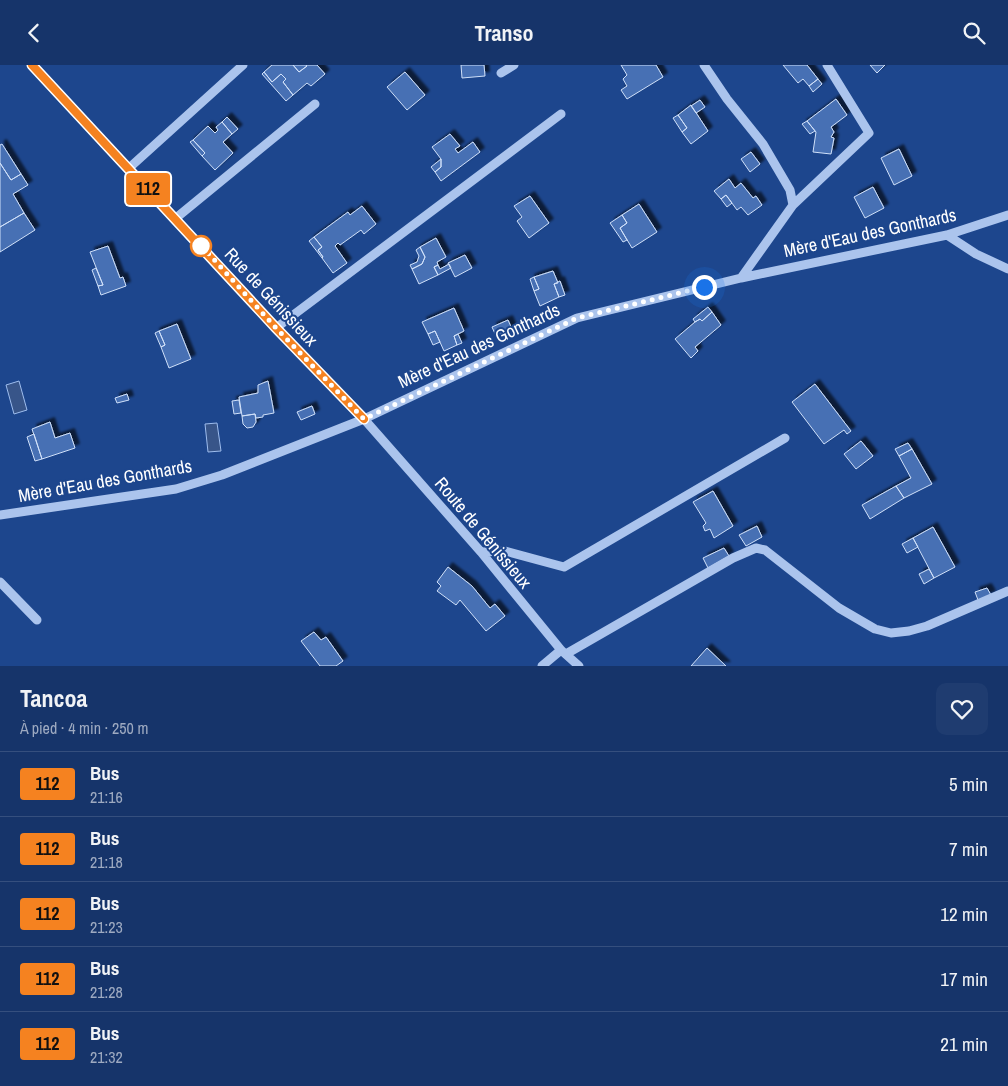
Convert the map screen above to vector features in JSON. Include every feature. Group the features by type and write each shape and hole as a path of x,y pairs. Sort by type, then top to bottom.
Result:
{"street":[{"name":"Rue de Génissieux","path":"32,65 176,218 276,328 364,419"},
{"path":"128,169 244,65"},
{"path":"501,73 514,65"},
{"path":"704,65 727,99 763,144 790,190 793,205"},
{"path":"741,278 793,205 868,133 827,65"},
{"path":"176,218 315,104"},
{"path":"276,328 561,114"},
{"name":"Mère d'Eau des Gonthards","path":"0,515 176,489 240,468 364,419 577,318 741,278 947,235 1008,215"},
{"path":"947,235 976,254 1008,269"},
{"name":"Route de Génissieux","path":"364,419 563,652 579,666"},
{"path":"480,553 505,551 564,567 784,438"},
{"path":"542,666 563,652 733,558 756,548 765,550 839,609 875,629 891,633 910,631 927,625 1008,591"},
{"path":"0,582 38,620"}],"water":[{"path":"19,381 27,410 14,414 6,385"},
{"path":"217,423 221,451 208,452 205,424"}],"building":[{"path":"272,65 293,65 299,72 306,65 317,65 325,74 311,86 307,83 293,95 283,82 286,79 281,74 272,82 264,72"},
{"path":"293,65 306,65 307,66 299,72"},
{"path":"461,65 484,65 485,76 462,78"},
{"path":"621,65 656,65 663,77 627,99 621,90 627,86 623,79 627,75"},
{"path":"783,65 807,65 818,79 809,86 803,79 798,83"},
{"path":"870,65 885,65 877,73"},
{"path":"264,72 272,82 281,74 286,79 283,82 293,95 286,101 262,74"},
{"path":"405,72 425,95 407,110 387,87"},
{"path":"818,79 822,84 813,92 809,86"},
{"path":"836,99 847,115 831,127 834,132 831,137 834,138 831,154 813,152 816,132 807,121"},
{"path":"700,100 705,107 696,113 691,106"},
{"path":"691,105 708,131 691,144 682,132 687,128 678,115"},
{"path":"678,115 687,128 682,132 673,118"},
{"path":"227,117 238,129 232,134 222,122"},
{"path":"807,121 815,131 810,134 802,124"},
{"path":"222,122 232,134 223,142 233,153 215,170 202,156 205,153 193,140 208,126 215,133 218,130 216,127"},
{"path":"450,134 460,146 455,149 458,153 473,142 480,152 441,181 435,172 441,167 441,159 432,147"},
{"path":"193,140 205,153 202,156 190,142"},
{"path":"2,144 21,174 11,180 0,163 0,145"},
{"path":"899,149 912,176 894,185 881,158"},
{"path":"751,152 760,164 750,172 741,159"},
{"path":"441,159 441,167 435,172 431,167"},
{"path":"0,163 11,180 21,174 28,185 13,194 24,213 0,227"},
{"path":"729,179 735,188 741,183 753,198 756,196 762,205 748,215 741,207 737,210 726,195 721,199 714,191"},
{"path":"873,187 884,208 865,218 854,197"},
{"path":"726,195 732,203 727,207 721,199"},
{"path":"530,196 549,223 529,238 517,221 522,217 514,206"},
{"path":"639,204 657,232 632,248 620,228 627,223 622,215"},
{"path":"362,206 376,224 364,234 361,230 340,245 338,243 335,246 347,263 333,273 322,258 318,250 322,247 314,237 348,212 350,215"},
{"path":"24,213 35,230 0,252 0,227"},
{"path":"622,215 627,223 620,228 627,240 623,242 610,223"},
{"path":"314,237 322,247 318,250 322,258 309,241"},
{"path":"436,238 446,257 437,262 438,265 434,267 438,275 419,284 412,269 422,264 425,257 420,247"},
{"path":"108,246 120,278 123,277 126,286 101,295 98,286 103,285 90,252"},
{"path":"420,247 425,257 422,264 412,269 410,265 417,262 419,256 416,250"},
{"path":"465,255 472,268 455,277 448,263"},
{"path":"449,264 451,268 438,275 434,267 438,265 440,269"},
{"path":"96,268 103,285 98,286 92,270"},
{"path":"553,271 558,283 554,284 559,297 540,306 534,291 539,289 534,277"},
{"path":"534,277 539,289 534,291 530,279"},
{"path":"560,281 565,295 559,297 554,284"},
{"path":"708,307 712,312 702,321 700,319 695,322 693,319"},
{"path":"454,308 464,331 454,336 457,345 444,351 435,331 428,334 422,322"},
{"path":"712,312 721,325 695,347 698,351 691,358 675,339 695,322 700,319 702,321"},
{"path":"508,320 512,329 496,336 492,327"},
{"path":"177,324 191,359 169,368 161,347 165,345 159,331"},
{"path":"159,331 165,345 161,347 155,333"},
{"path":"435,331 440,342 433,345 428,334"},
{"path":"458,334 462,343 457,345 454,336"},
{"path":"268,381 274,413 256,418 255,414 242,416 239,397 258,393 258,385"},
{"path":"815,384 851,431 847,434 844,430 824,444 792,402"},
{"path":"127,394 129,400 117,403 115,398"},
{"path":"239,400 241,413 234,414 232,401"},
{"path":"312,406 315,414 301,420 297,412"},
{"path":"255,414 256,422 253,427 247,428 243,424 242,416"},
{"path":"50,422 55,438 70,433 75,448 42,459 32,429"},
{"path":"34,434 42,459 35,461 27,437"},
{"path":"861,441 873,456 856,469 844,454"},
{"path":"908,443 912,449 899,456 895,449"},
{"path":"912,449 932,484 904,498 896,486 911,478 899,456"},
{"path":"896,486 904,498 870,519 862,505"},
{"path":"713,491 733,526 714,538 710,529 705,531 703,526 706,523 693,502"},
{"path":"757,526 762,537 746,546 739,535"},
{"path":"933,527 955,567 934,578 913,538"},
{"path":"913,538 918,547 907,553 902,544"},
{"path":"724,548 729,556 708,568 703,558"},
{"path":"448,567 472,586 490,608 495,604 505,616 486,631 460,600 456,605 437,591 441,586 437,582"},
{"path":"929,569 934,578 924,584 919,574"},
{"path":"987,588 991,595 978,600 975,592"},
{"path":"314,632 321,640 326,637 343,661 336,666 320,666 301,641"},
{"path":"707,648 726,666 691,666"}],"bus line":[{"name":"112","path":"32,65 176,218 276,328 364,419"}],"route":[{"path":"201,246 199,243 276,328 364,419 577,318 704,287"}]}
